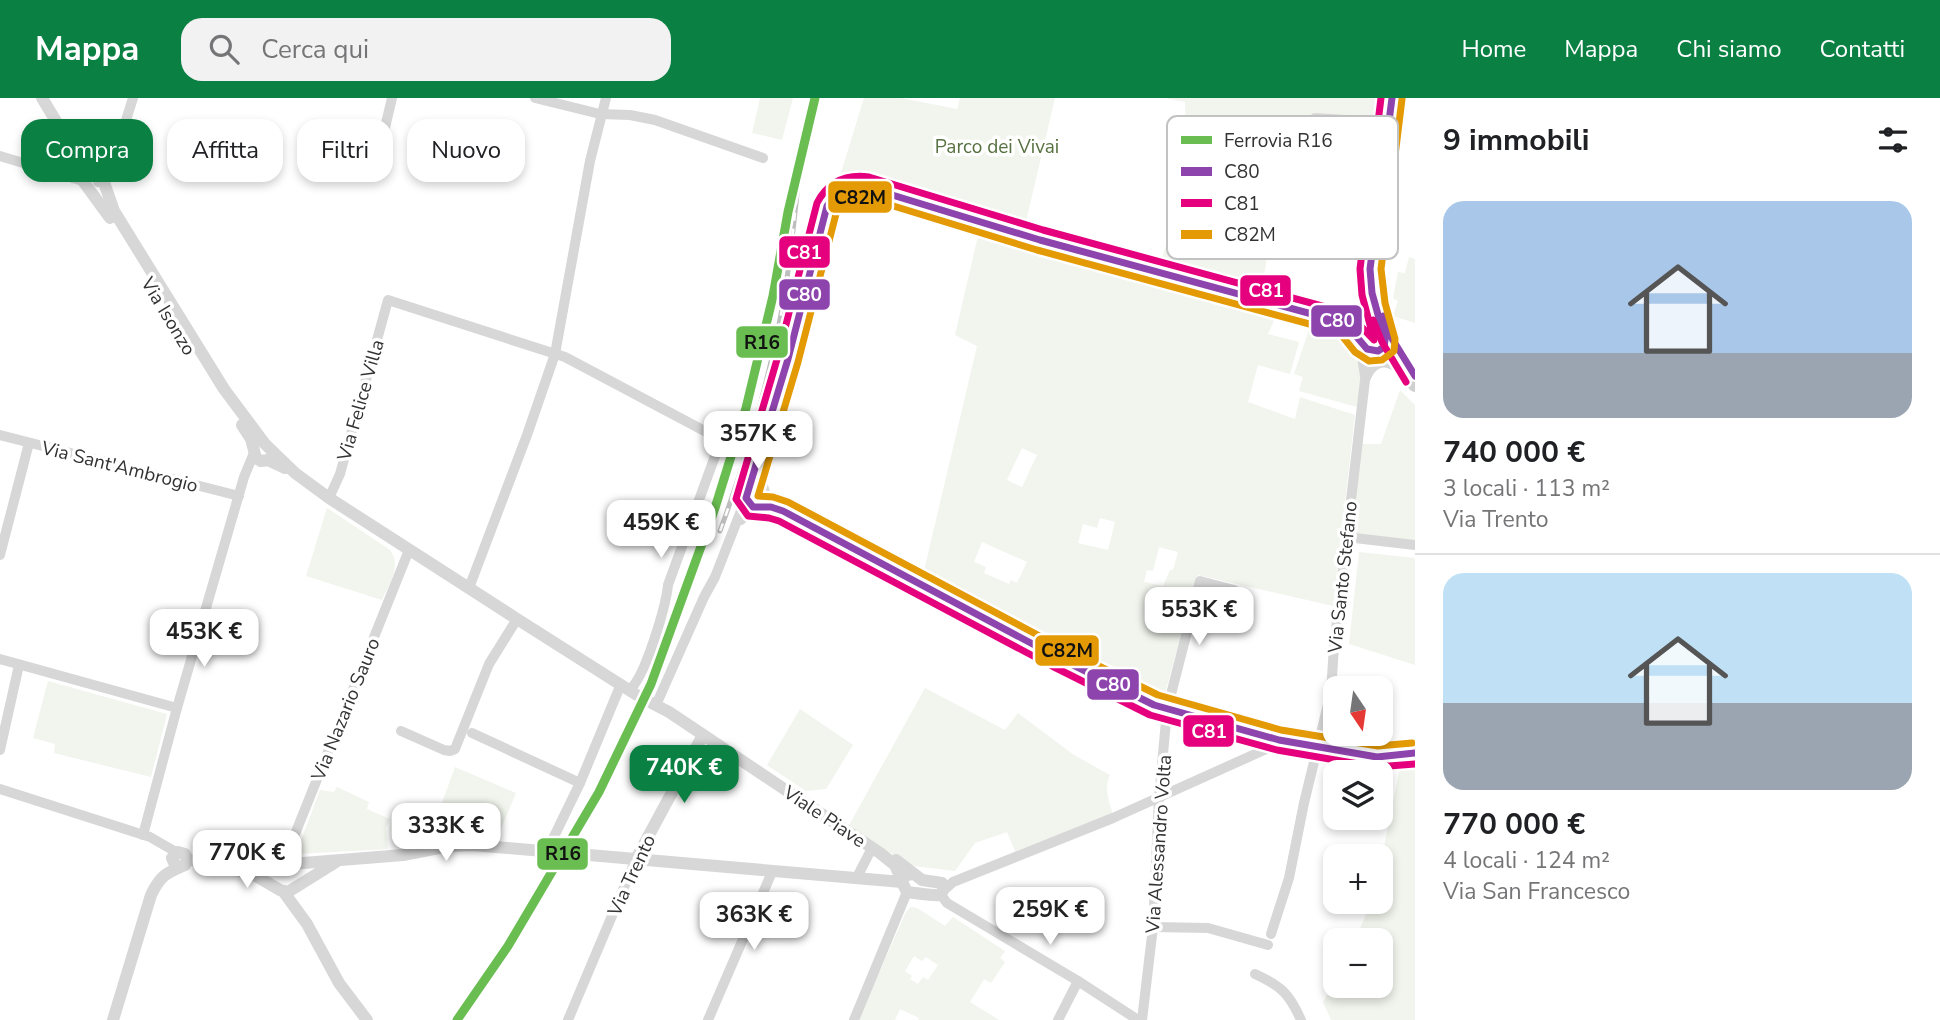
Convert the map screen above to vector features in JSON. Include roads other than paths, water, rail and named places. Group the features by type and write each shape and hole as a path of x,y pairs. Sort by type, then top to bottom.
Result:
{"main road":[{"path":"1390,116 1392,98"},
{"path":"1371,259 1371,286 1385,340 1409,373"},
{"path":"1375,259 1377,290 1385,323 1415,385"}],"street":[{"name":"Via Isonzo","path":"42,98 55,119"},
{"path":"126,119 133,98"},
{"path":"387,119 392,98"},
{"path":"535,98 600,114 631,115 655,120 762,158"},
{"path":"469,588 555,354 600,114 606,98"},
{"path":"0,156 21,162"},
{"name":"Via Isonzo","path":"94,182 118,232 207,379 263,453 409,550 625,687"},
{"path":"656,705 704,597 714,582 736,526 788,359 827,206 838,192 850,186 866,187 1045,241 1345,323 1365,348 1375,352 1384,347 1385,340"},
{"name":"Via Felice Villa","path":"329,498 340,474 388,300 555,354"},
{"name":"Via Santo Stefano","path":"1271,934 1287,884 1331,692 1365,380 1359,338"},
{"path":"547,851 625,687 636,685 642,671 667,598 668,585 718,448 718,441 711,434 555,354"},
{"path":"1365,380 1372,366 1381,362 1391,363 1409,373"},
{"name":"Via Sant'Ambrogio","path":"0,435 239,496"},
{"path":"0,555 29,443"},
{"path":"143,835 244,477 263,453"},
{"path":"758,453 760,477 766,491 783,511"},
{"path":"747,494 756,486 766,491"},
{"path":"736,526 746,514 766,502 766,491"},
{"path":"747,494 750,505 783,511 1142,701 1279,740 1377,757 1415,753"},
{"path":"1346,537 1415,545"},
{"name":"Via Nazario Sauro","path":"284,865 409,550"},
{"name":"Via Alessandro Volta","path":"1140,1020 1153,927 1159,798 1167,710 1200,581 1234,590"},
{"path":"401,731 444,750 455,749 489,664 517,619"},
{"path":"0,659 177,708"},
{"path":"0,750 19,665"},
{"name":"Viale Piave","path":"625,687 893,859 906,882"},
{"path":"472,733 580,783"},
{"name":"Via Trento","path":"568,1020 636,859 703,735"},
{"path":"906,882 933,897 944,887 1159,798 1264,750 1279,740"},
{"path":"0,789 143,835 180,859 216,867 284,865 403,855 459,845 856,879 906,882 922,880 944,887"},
{"path":"856,879 876,850"},
{"path":"229,867 256,876 279,889 292,891 325,867 346,858"},
{"path":"113,1020 150,895 162,877 180,859"},
{"path":"284,865 301,873 299,885 307,924"},
{"path":"284,865 272,878 307,924 339,983 367,1020"},
{"path":"708,1020 772,872"},
{"path":"854,1020 906,882"},
{"path":"944,887 947,903 1140,1020"},
{"path":"1153,927 1208,928 1268,945"},
{"path":"1255,974 1280,985 1294,1003 1301,1020"},
{"path":"1058,1020 1078,981"}],"railway":[{"path":"720,531 740,474 772,357 784,298 801,154"}],"rail line":[{"name":"R16","path":"457,1020 508,946 599,792 651,684 715,508 746,408 815,98"}],"park label":[{"name":"Parco dei Vivai","path":"997,146"}]}
